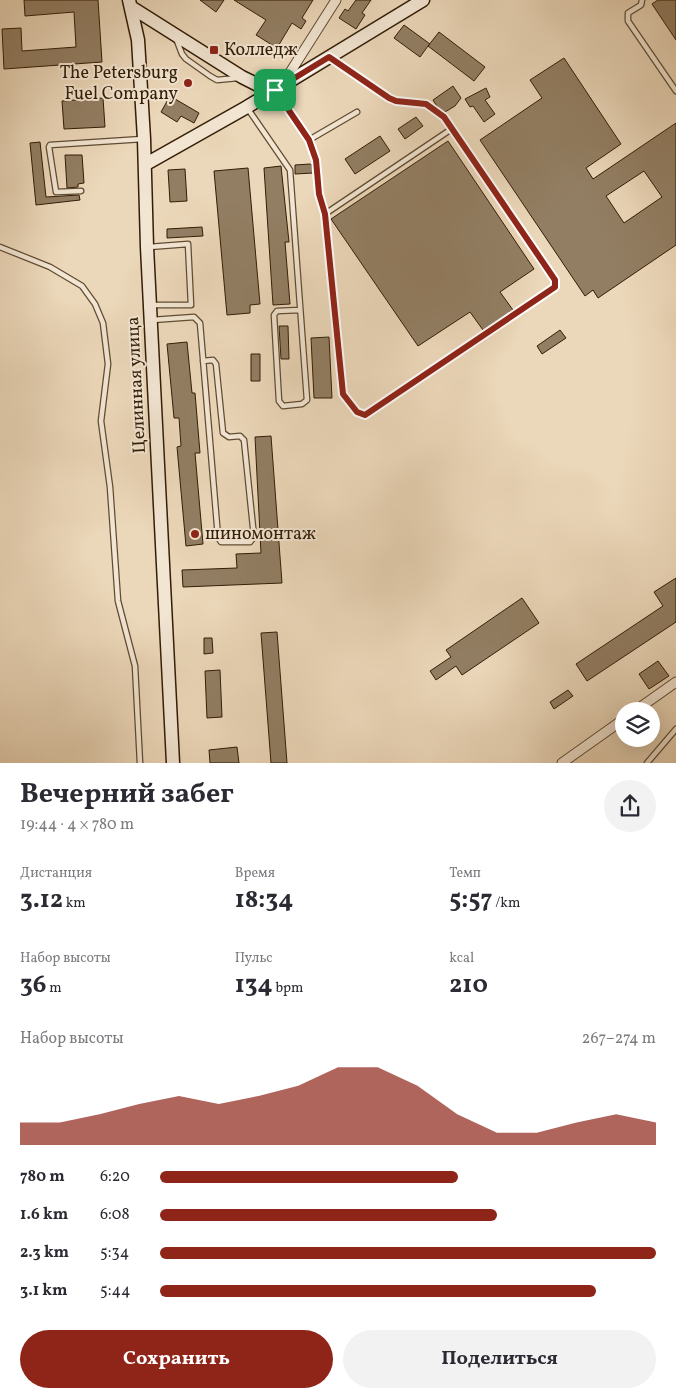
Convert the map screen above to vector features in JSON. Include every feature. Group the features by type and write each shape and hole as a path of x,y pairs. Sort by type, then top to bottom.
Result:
{"main road":[{"path":"146,164 247,107 423,0"},
{"path":"130,3 175,35 242,78 266,88 279,87"},
{"name":"Целинная улица","path":"130,3 138,40 146,164 147,247 173,763"}],"street":[{"path":"279,87 336,0"},
{"path":"648,702 676,682"},
{"path":"562,763 615,725"}],"lane":[{"path":"642,0 641,5 628,13 628,21 676,91"},
{"path":"279,87 309,140 316,160 319,194 325,214 343,394 357,412 365,415 555,287 555,280 444,117 426,104 396,101 389,98 329,57"},
{"path":"247,107 290,170 307,400 302,404 283,406 279,401 274,315 277,311 300,310"},
{"path":"309,140 357,112"},
{"path":"325,214 453,128"},
{"path":"81,191 56,192 50,145 144,139"},
{"path":"147,247 188,244 191,305 150,305"},
{"path":"0,247 50,267 82,286 95,304 103,323 108,364 100,422 110,487 118,601 135,666 140,763"},
{"path":"151,320 194,317 200,323 203,361 218,537 221,542 250,542 254,537 244,440 240,436 229,437 223,433 216,364 213,360 203,361"},
{"path":"647,763 676,729"}],"building":[{"path":"24,0 98,0 102,62 4,69 2,29 21,28 22,51 76,47 74,12 25,16"},
{"path":"200,0 224,0 216,12"},
{"path":"234,0 313,0 302,18 306,21 301,29 292,23 277,48 256,35 266,20"},
{"path":"356,0 371,0 362,13 365,15 356,29 339,18 345,9 348,11"},
{"path":"658,0 676,0 676,40 652,4"},
{"path":"404,25 430,44 439,32 485,67 474,81 428,46 420,57 394,38"},
{"path":"564,58 621,144 586,168 593,179 676,123 676,245 598,298 593,290 585,296 480,140 542,98 530,80","holes":["644,171 662,197 624,223 606,196"]},
{"path":"453,86 461,98 455,106 445,112 438,108 433,100"},
{"path":"486,88 490,97 485,100 495,114 484,122 473,106 470,107 465,99"},
{"path":"170,96 199,113 194,123 181,116 177,122 161,112"},
{"path":"103,98 105,127 64,129 62,101"},
{"path":"416,117 423,126 405,139 398,129"},
{"path":"380,136 390,151 355,174 345,159"},
{"path":"448,141 534,269 500,292 513,310 483,330 470,312 418,346 331,219"},
{"path":"40,142 46,197 79,195 80,200 36,205 30,143"},
{"path":"65,155 82,155 84,183 78,184 78,187 67,188"},
{"path":"295,165 312,165 313,173 295,174"},
{"path":"281,166 289,242 285,242 290,304 273,305 264,168"},
{"path":"248,168 260,304 250,305 250,313 227,315 214,171"},
{"path":"185,169 187,201 170,202 168,170"},
{"path":"202,227 203,236 167,238 167,229"},
{"path":"279,326 288,326 289,359 281,359"},
{"path":"560,330 566,338 542,354 537,346"},
{"path":"329,337 332,398 314,398 311,338"},
{"path":"187,342 192,393 195,393 200,453 195,453 203,544 186,546 177,447 181,446 179,418 174,418 167,344"},
{"path":"251,354 260,354 260,381 251,381"},
{"path":"271,436 282,583 183,587 182,570 237,568 236,554 261,553 255,437"},
{"path":"676,578 676,622 587,681 576,664 663,606 654,592"},
{"path":"522,598 539,623 462,675 456,666 436,680 430,671 451,657 446,650"},
{"path":"277,632 287,763 271,763 261,633"},
{"path":"204,638 212,638 213,653 204,654"},
{"path":"658,661 669,676 649,689 639,674"},
{"path":"220,670 222,717 207,718 205,671"},
{"path":"568,690 573,696 554,709 550,702"},
{"path":"237,747 239,763 210,763 209,750"}],"place":[{"name":"Колледж","path":"214,50"},
{"name":"The Petersburg Fuel Company","path":"188,83"},
{"name":"шиномонтаж","path":"195,534"}],"route":[{"path":"329,57 389,98 396,101 426,104 444,117 450,124 555,280 555,287 368,414 361,415 343,394 325,214 319,194 316,160 309,140 275,90 329,57"}]}
